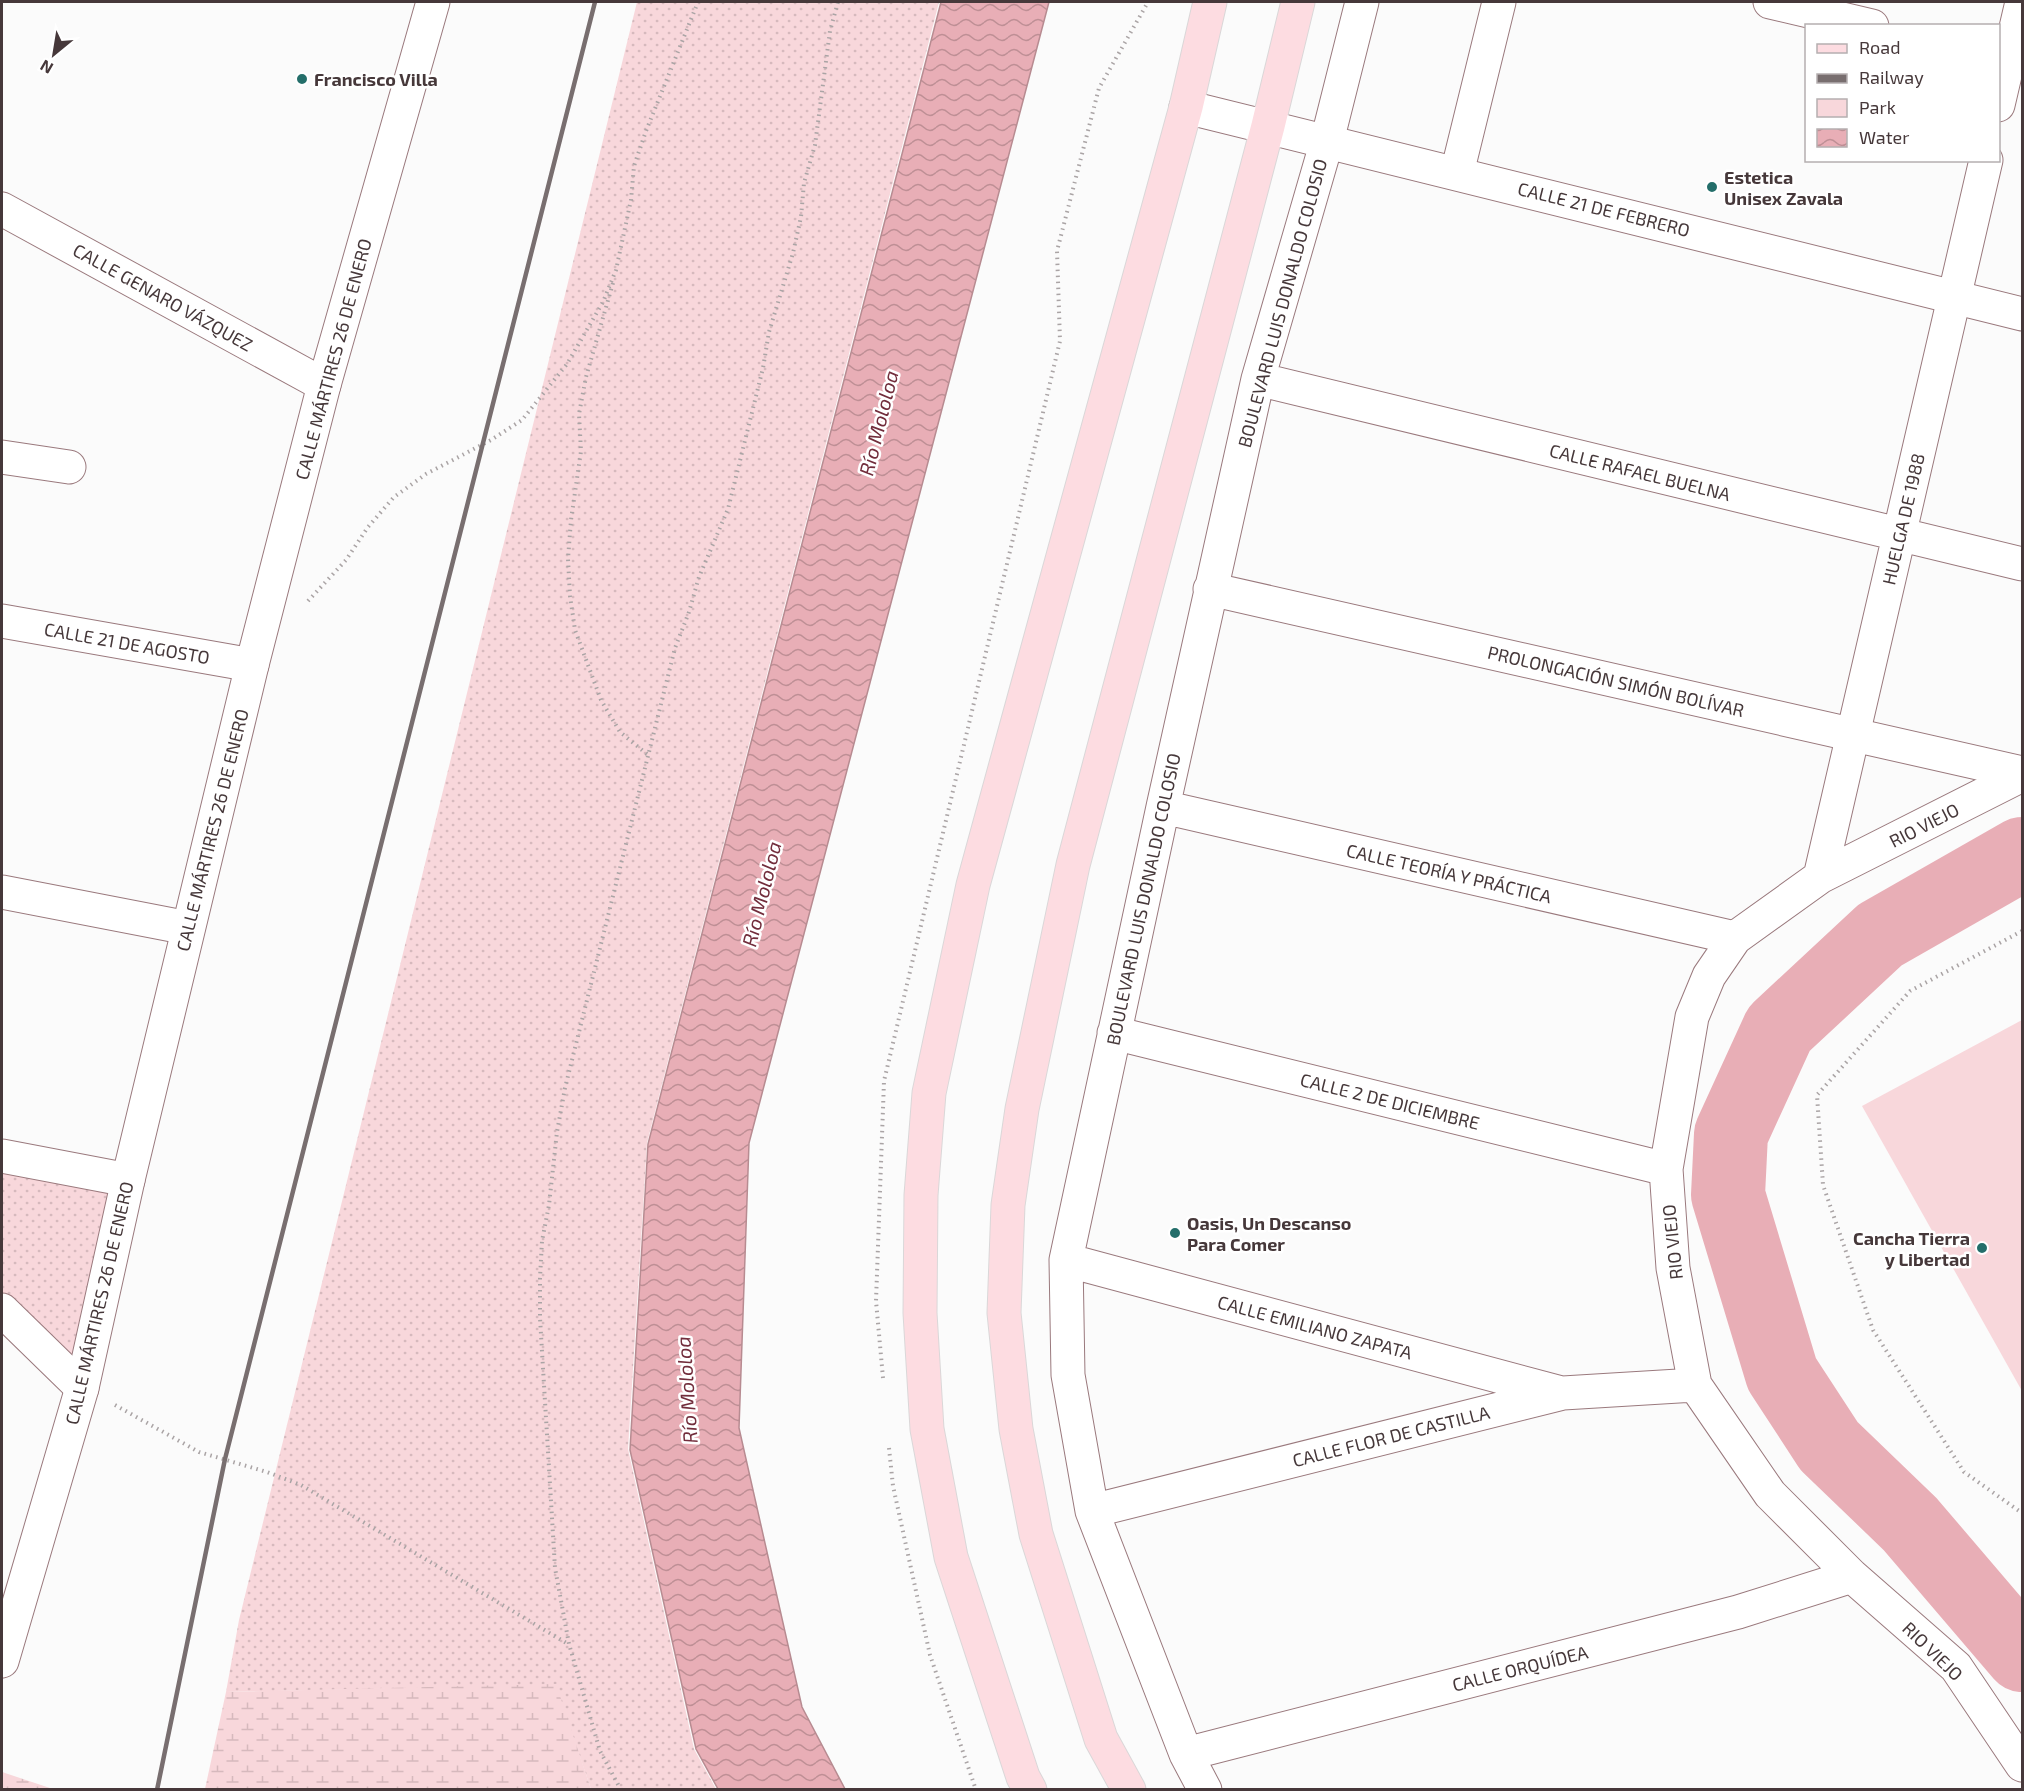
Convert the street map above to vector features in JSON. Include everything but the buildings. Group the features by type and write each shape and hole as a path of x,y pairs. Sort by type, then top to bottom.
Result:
{"main road":[{"path":"1030,1790 1023,1777 951,1557 927,1429 920,1313 921,1195 930,1093 973,885 1186,106 1210,2"},
{"path":"1130,1790 1101,1739 1036,1534 1016,1429 1004,1313 1008,1205 1022,1109 1073,865 1268,126 1298,2"}],"street":[{"name":"CALLE MÁRTIRES 26 DE ENERO","path":"2,1661 82,1388 128,1180 188,928 252,665 324,385 433,2"},
{"name":"BOULEVARD LUIS DONALDO COLOSIO","path":"1205,1790 1186,1754 1092,1511 1068,1375 1066,1260 1210,589 1258,379 1327,141 1362,2"},
{"path":"1457,172 1499,2"},
{"path":"1770,2 1864,24"},
{"path":"2000,97 2022,2"},
{"name":"CALLE 21 DE FEBRERO","path":"1186,106 2022,314"},
{"name":"HUELGA DE 1988","path":"1820,877 1986,162"},
{"name":"CALLE GENARO VÁZQUEZ","path":"2,209 324,385"},
{"name":"CALLE RAFAEL BUELNA","path":"1258,379 2022,564"},
{"path":"2,457 69,467"},
{"name":"PROLONGACIÓN SIMÓN BOLÍVAR","path":"1210,589 2022,774"},
{"name":"CALLE 21 DE AGOSTO","path":"2,621 252,665"},
{"name":"RIO VIEJO","path":"2022,774 1820,877 1734,938 1709,976 1692,1017 1666,1168 1672,1268 1695,1385 1770,1494 1852,1576 1956,1667 2022,1765"},
{"name":"CALLE TEORÍA Y PRÁCTICA","path":"1163,807 1734,938"},
{"path":"2,892 188,928"},
{"name":"CALLE 2 DE DICIEMBRE","path":"1114,1034 1666,1168"},
{"path":"2,1156 128,1180"},
{"name":"CALLE EMILIANO ZAPATA","path":"1066,1260 1563,1394"},
{"path":"2,1310 82,1388"},
{"name":"CALLE FLOR DE CASTILLA","path":"1092,1511 1563,1394 1695,1385"},
{"name":"CALLE ORQUÍDEA","path":"1186,1754 1738,1612 1852,1576"}],"path":[{"path":"648,755 620,732 601,700 575,630 570,596 568,549 581,451 579,414 586,377 616,270 631,200 634,166 698,2"},
{"path":"621,1790 600,1751 568,1644 555,1568 540,1318 542,1241 549,1205 557,1132 566,1088 675,648 699,577 728,509 763,368 769,332 793,253 801,217 804,183 815,145 830,31 838,2"},
{"path":"306,604 345,560 368,527 394,497 426,474 491,440 522,420 567,364 603,302 616,270"},
{"path":"2022,931 1910,991 1816,1095 1823,1185 1874,1330 1964,1472 2022,1514"},
{"path":"82,1388 199,1452 267,1472 300,1485 396,1540 468,1587 568,1644"}],"green space":[{"path":"637,2 939,2 647,1143 628,1449 694,1749 716,1789 591,1789 555,1685 226,1692 239,1620"},
{"name":"Cancha Tierra y Libertad","path":"2022,1020 2022,1391 1862,1106"},
{"path":"2,1156 128,1180 82,1388 2,1310"},
{"path":"556,1684 591,1789 205,1789 226,1692"},
{"path":"2,1772 53,1789 2,1789"}],"water":[{"name":"Río Mololoa","path":"941,2 1049,2 749,1143 739,1428 802,1707 845,1789 718,1789 696,1749 630,1450 648,1144"}],"waterway":[{"path":"2022,854 1880,935 1779,1029 1731,1134 1728,1195 1782,1374 1829,1446 1910,1524 2022,1655"}],"railway":[{"path":"157,1790 225,1459 595,2"}],"place":[{"name":"Francisco Villa","path":"302,79"},
{"name":"Estetica Unisex Zavala","path":"1712,187"},
{"name":"Oasis, Un Descanso Para Comer","path":"1175,1233"},
{"name":"Cancha Tierra y Libertad","path":"1982,1248"}]}
